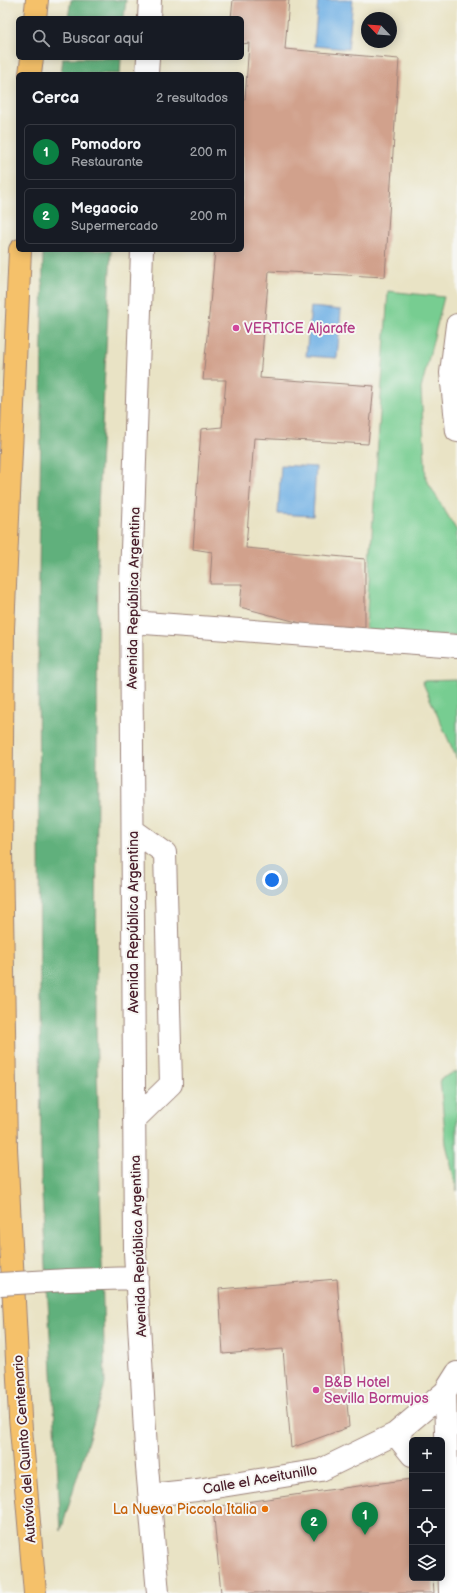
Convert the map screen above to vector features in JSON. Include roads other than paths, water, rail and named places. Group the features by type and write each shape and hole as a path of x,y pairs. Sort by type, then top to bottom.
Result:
{"highway":[{"path":"35,16 37,0"},
{"path":"30,72 32,60"},
{"name":"Autovía del Quinto Centenario","path":"20,252 3,629 1,852 6,1148 20,1417 35,1593"}],"street":[{"path":"149,16 150,0"},
{"path":"147,72 148,60"},
{"name":"Avenida República Argentina","path":"142,252 131,622 135,1252 147,1467 158,1593"},
{"path":"457,325 451,373 457,431"},
{"path":"131,622 457,646"},
{"path":"133,830 165,852 171,1084 134,1120"},
{"path":"0,1284 137,1278"},
{"name":"Calle el Aceitunillo","path":"150,1495 197,1490 321,1470 395,1434 444,1392 457,1373"},
{"path":"444,1392 450,1593"},
{"path":"395,1434 409,1451"}],"water":[{"path":"318,0 353,0 348,49 314,46"},
{"path":"311,307 341,310 337,358 306,356"},
{"path":"281,465 316,467 313,516 278,514"}],"place":[{"name":"VERTICE Aljarafe","path":"236,328"},
{"name":"B&B Hotel Sevilla Bormujos","path":"316,1390"},
{"name":"La Nueva Piccola Italia","path":"265,1509"},
{"name":"Pomodoro","path":"365,1535"},
{"name":"Megaocio","path":"314,1542"}]}
